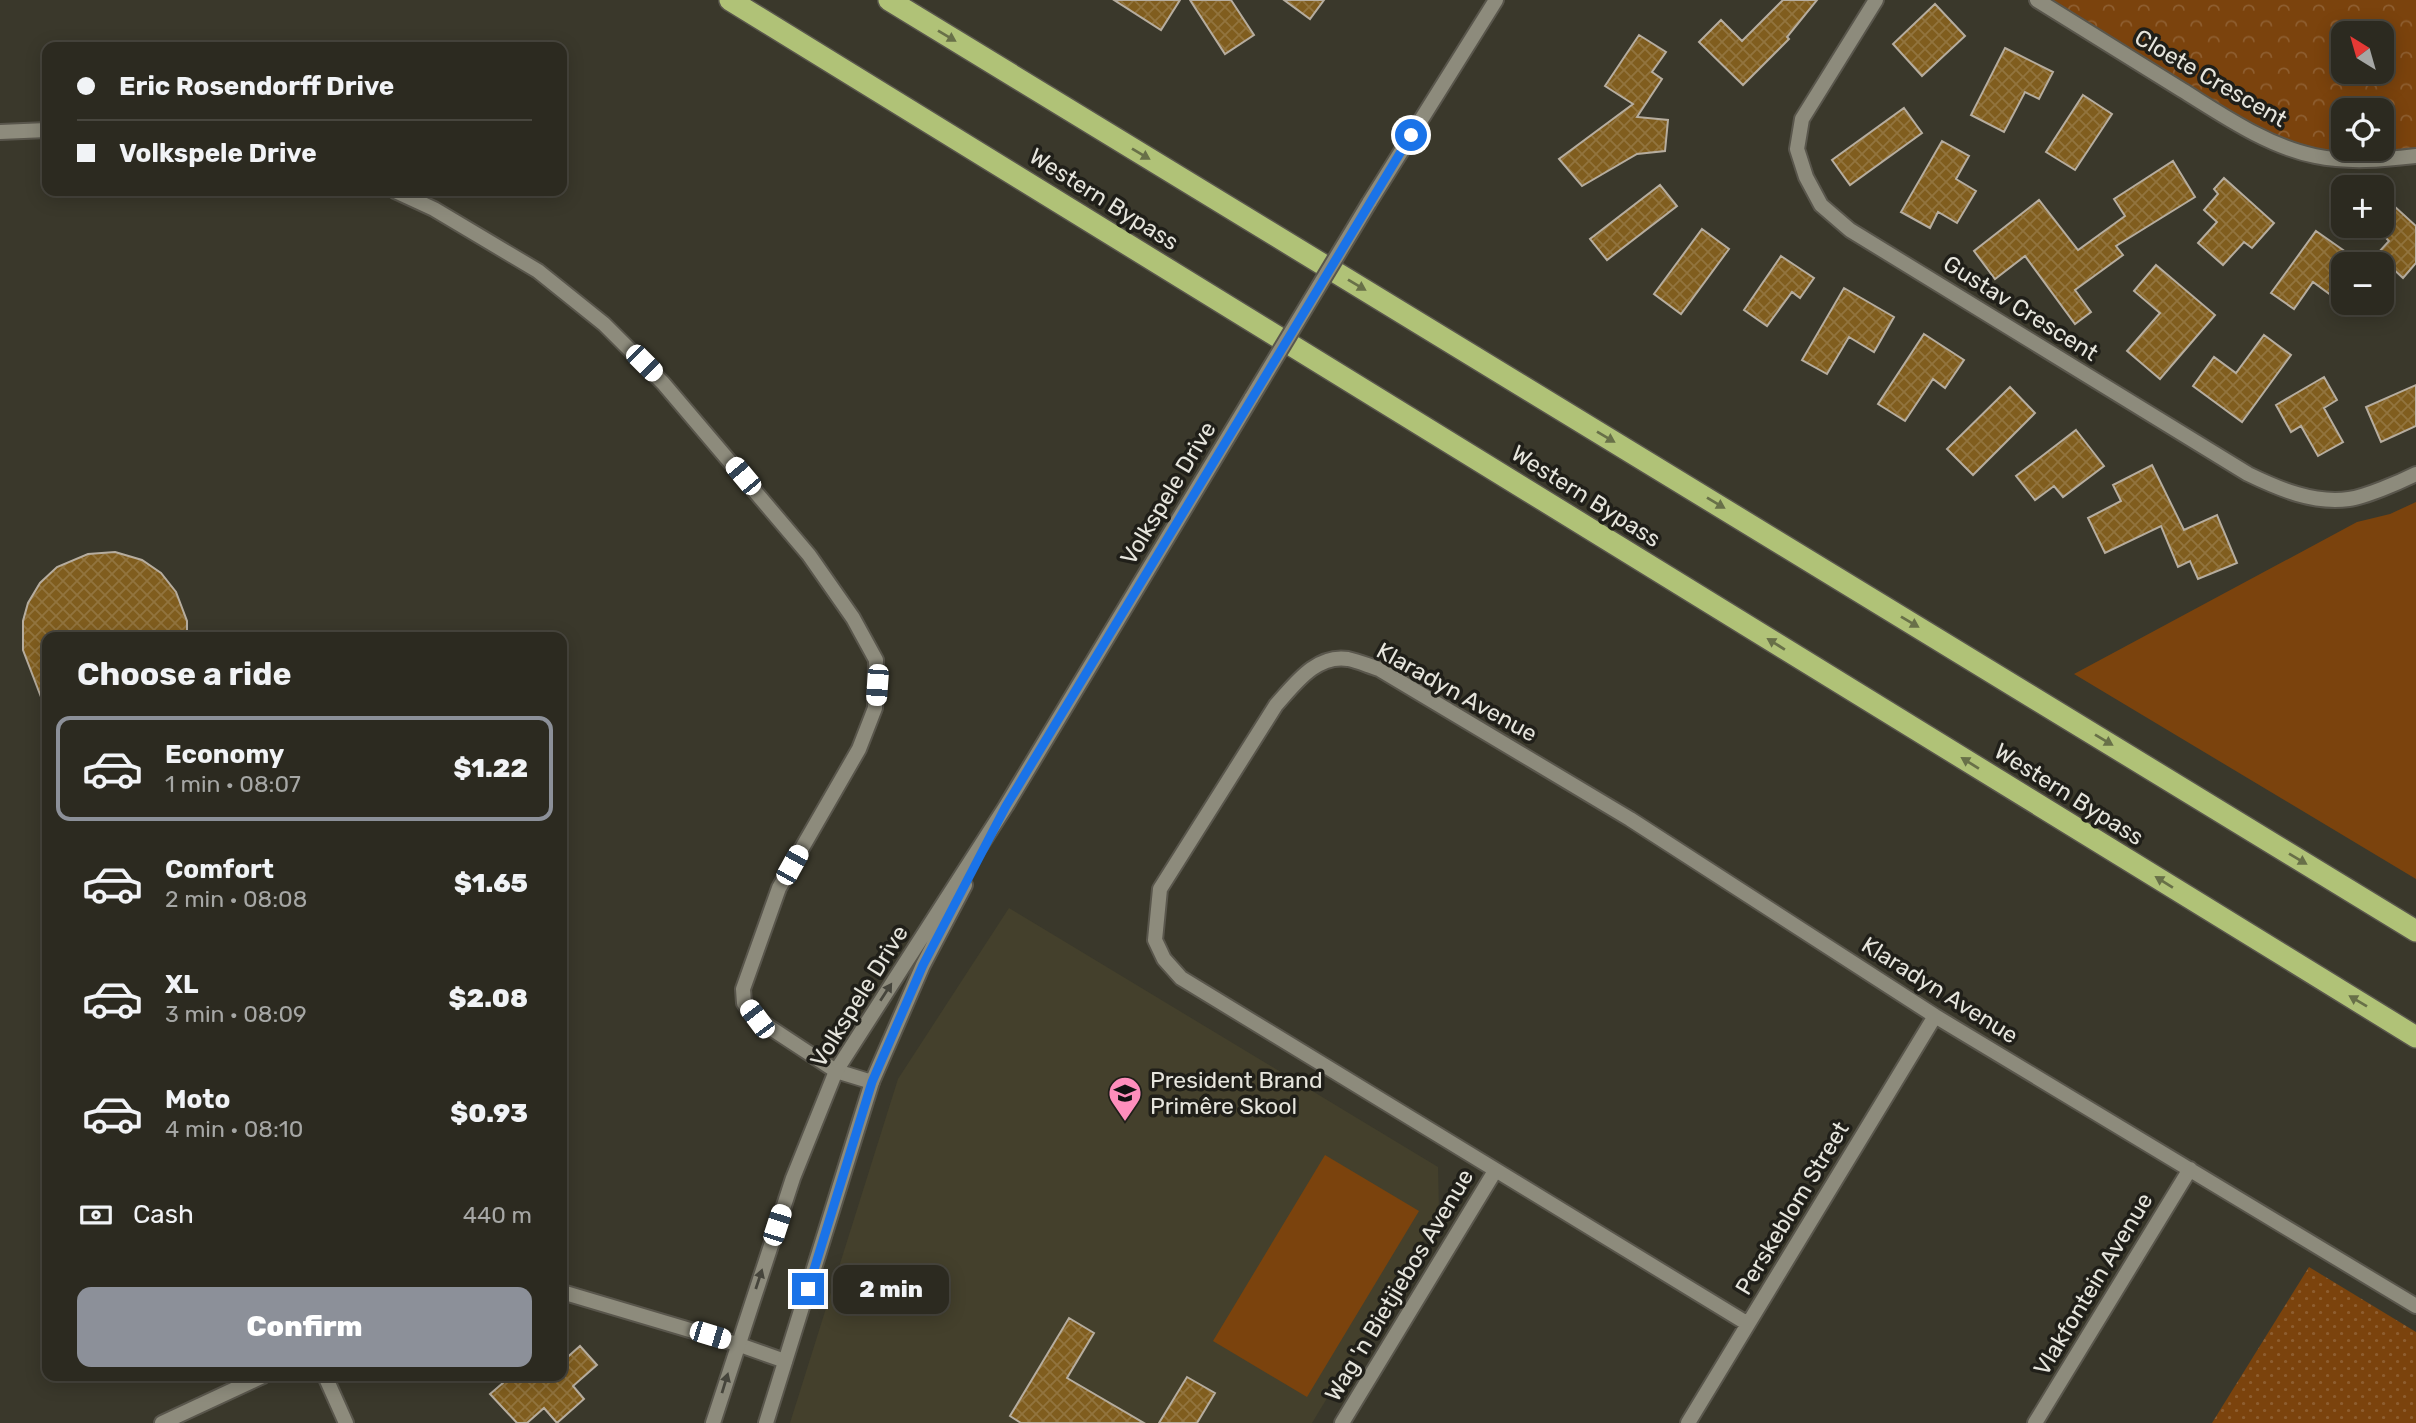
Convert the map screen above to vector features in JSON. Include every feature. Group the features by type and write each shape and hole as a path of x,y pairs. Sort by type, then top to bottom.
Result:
{"highway":[{"name":"Western Bypass","path":"730,0 2416,1037"},
{"path":"889,0 2416,931"}],"street":[{"name":"Volkspele Drive","path":"713,1423 793,1178 836,1070 1006,806 1369,203 1496,0"},
{"name":"Gustav Crescent","path":"1876,0 1802,119 1797,149 1806,177 1821,205 1850,230 2248,474 2280,489 2312,498 2349,499 2416,474"},
{"name":"Cloete Crescent","path":"2037,0 2238,124 2276,144 2314,156 2346,161 2416,156"},
{"path":"0,131 42,130"},
{"path":"407,196 434,209 538,271 604,324 663,383 810,555 853,618 876,660 875,708 859,749 779,888 743,989 744,1003 757,1019 836,1070 872,1082"},
{"name":"Klaradyn Avenue","path":"1748,1324 1181,978 1164,959 1155,940 1160,889 1276,705 1300,678 1323,661 1347,659 1379,669 1630,819 1935,1016 2416,1306"},
{"name":"Volkspele Drive","path":"766,1423 872,1082 923,965 1006,806"},
{"name":"Perskeblom Street","path":"1688,1423 1935,1016"},
{"name":"Vlakfontein Avenue","path":"2035,1423 2190,1169"},
{"name":"Wag 'n Bietjiebos Avenue","path":"1342,1423 1495,1171"},
{"path":"567,1293 785,1361"},
{"path":"162,1423 252,1381"},
{"path":"327,1381 346,1423"}],"shaded area":[{"name":"President Brand Primêre Skool","path":"1009,908 1438,1167 1439,1213 1312,1423 790,1423 898,1079"}],"green space":[{"path":"2043,0 2416,0 2416,152 2394,153 2394,98 2331,98 2331,156 2265,133"},
{"path":"2416,502 2416,879 2074,674 2357,522 2390,514"},
{"path":"1325,1155 1419,1211 1307,1397 1213,1341"},
{"path":"2309,1267 2416,1332 2416,1423 2212,1423"}],"building":[{"path":"1114,0 1180,0 1161,30"},
{"path":"1190,0 1231,0 1254,35 1225,54"},
{"path":"1284,0 1324,0 1310,19"},
{"path":"1783,0 1817,0 1787,37 1789,39 1743,85 1699,42 1721,20 1742,41"},
{"path":"1935,4 1965,36 1922,76 1893,44"},
{"path":"1639,35 1666,52 1652,72 1662,79 1637,117 1668,120 1665,151 1637,154 1582,186 1559,159 1633,104 1605,86"},
{"path":"2005,48 2053,72 2039,99 2025,92 2004,132 1971,115"},
{"path":"2083,95 2112,114 2075,170 2046,152"},
{"path":"1904,108 1922,133 1850,185 1832,160"},
{"path":"1942,141 1969,156 1956,179 1976,191 1957,223 1938,212 1930,228 1901,212"},
{"path":"2173,161 2195,197 2116,246 2123,255 2075,290 2091,312 2075,324 2025,256 1995,279 1974,251 2039,200 2078,250 2125,216 2114,199"},
{"path":"2224,178 2274,223 2252,248 2244,242 2223,265 2198,243 2217,222 2204,210 2218,194 2214,189"},
{"path":"1660,185 1677,206 1607,260 1590,239"},
{"path":"2394,206 2416,226 2416,263 2403,278 2394,270 2394,252 2379,252 2389,241 2386,238 2394,238"},
{"path":"1702,229 1729,249 1681,314 1654,294"},
{"path":"2316,231 2346,252 2331,252 2331,295 2313,282 2294,309 2271,293"},
{"path":"1781,256 1814,278 1800,298 1792,292 1767,326 1744,310"},
{"path":"2156,265 2215,315 2160,379 2127,351 2160,313 2134,291"},
{"path":"1844,288 1894,317 1874,352 1849,337 1827,374 1802,360"},
{"path":"1924,334 1964,360 1945,388 1933,379 1905,421 1878,404"},
{"path":"2264,335 2291,355 2242,422 2193,386 2214,357 2236,373"},
{"path":"2324,377 2337,400 2324,408 2343,442 2318,456 2301,426 2291,432 2276,405"},
{"path":"2416,385 2416,426 2381,442 2366,407"},
{"path":"2010,387 2035,413 1973,475 1947,449"},
{"path":"2076,430 2104,466 2063,497 2054,486 2035,500 2016,476"},
{"path":"2152,465 2184,530 2217,515 2237,563 2198,579 2190,561 2178,567 2161,526 2105,553 2088,518 2121,501 2113,485"},
{"path":"115,552 142,560 161,573 176,592 187,621 187,632 42,632 42,700 23,650 23,621 28,603 40,583 57,567 88,554"},
{"path":"1069,1318 1094,1333 1067,1378 1144,1423 1021,1423 1010,1416"},
{"path":"580,1346 597,1365 573,1386 584,1399 557,1423 544,1408 527,1423 517,1423 490,1394 505,1381 567,1381 567,1358"},
{"path":"1187,1377 1215,1393 1197,1423 1159,1423"}],"place":[{"name":"President Brand Primêre Skool","path":"1125,1123"}],"route":[{"path":"808,1289 872,1082 923,965 1006,806 1411,135"}]}
